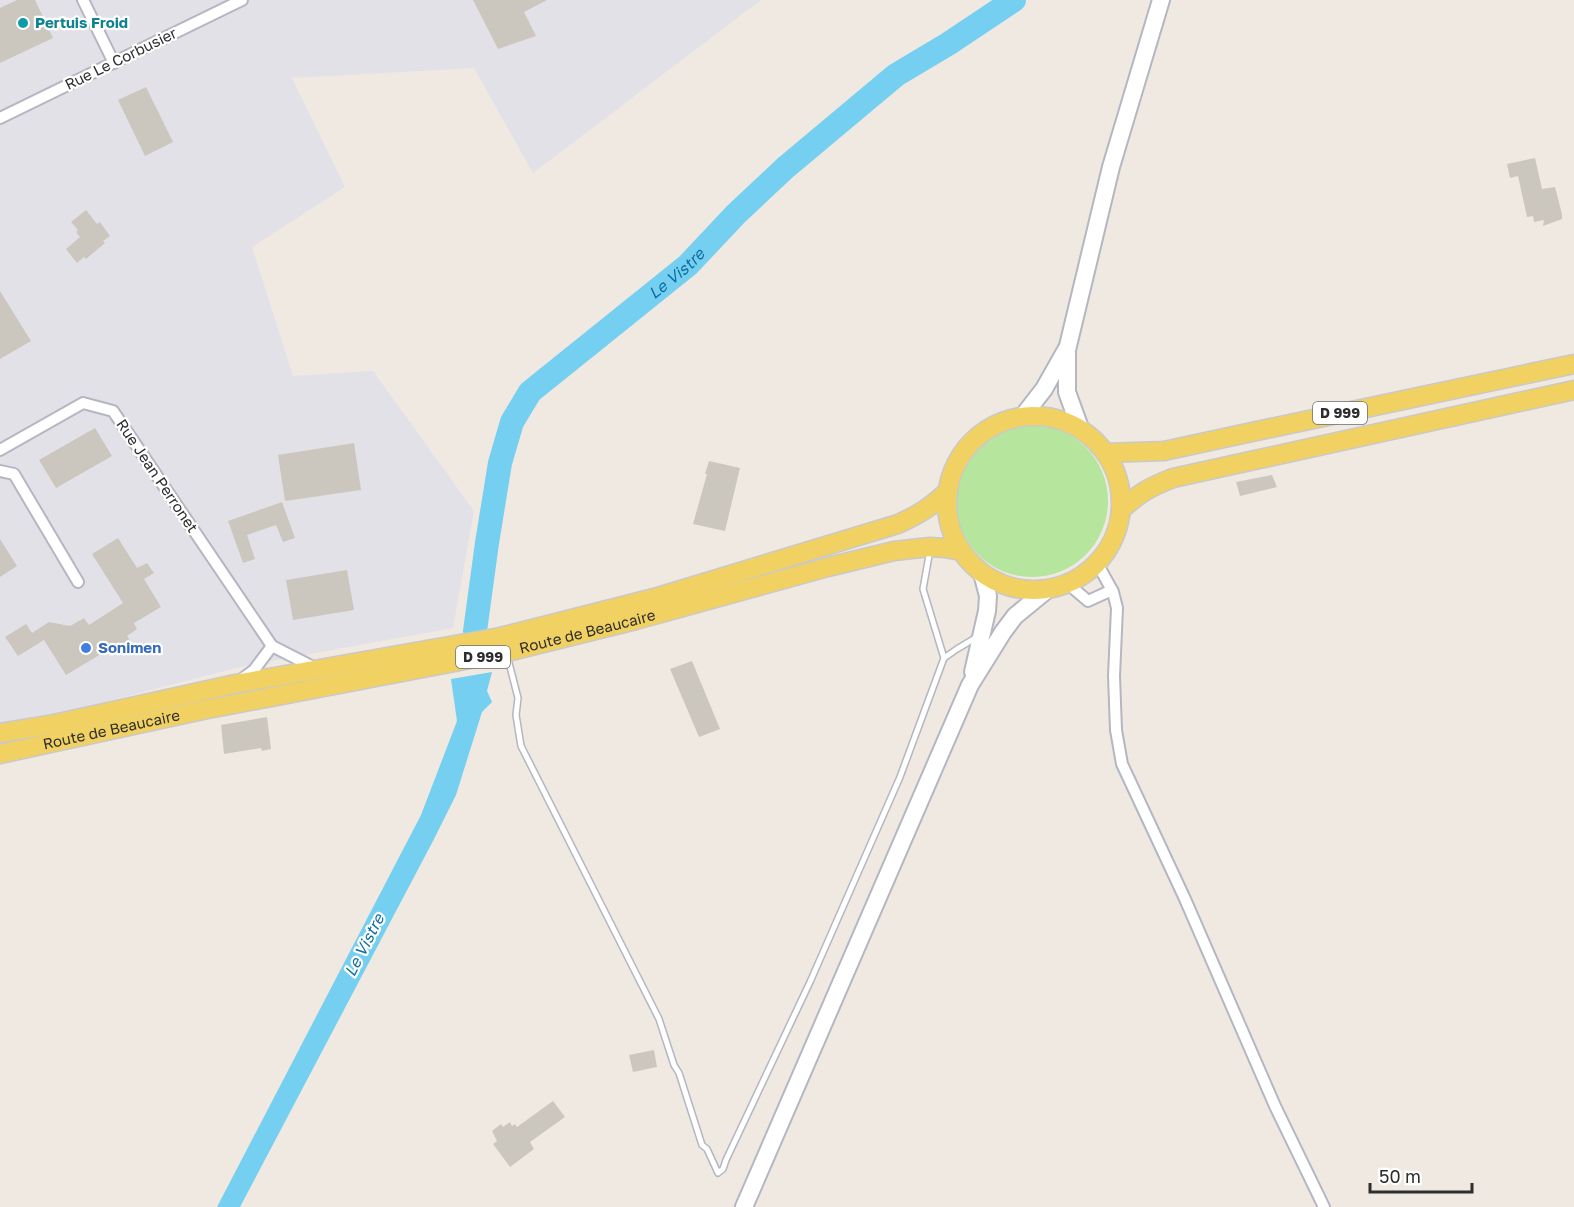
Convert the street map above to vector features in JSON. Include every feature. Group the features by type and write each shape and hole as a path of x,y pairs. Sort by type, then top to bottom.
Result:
{"main road":[{"path":"1080,428 1067,392 1067,350 1111,167 1161,0"},
{"path":"1023,416 1044,389 1067,350"},
{"name":"D 999","path":"1106,453 1148,453 1185,448 1574,364"},
{"name":"D 999","path":"1121,510 1138,494 1151,486 1173,478 1574,390"},
{"path":"1023,416 1052,417 1080,428 1106,453 1119,480 1121,510 1112,542 1097,563 1083,574 1067,584 1048,589 1016,588 982,573 968,561 961,551 950,527 946,508 952,472 971,442 998,423 1023,416"},
{"name":"Route de Beaucaire","path":"0,733 54,724 235,684 500,637 654,598 898,524 918,516 947,492"},
{"name":"Route de Beaucaire","path":"0,754 203,710 507,652 894,551 930,547 961,551"},
{"path":"970,685 987,611 988,596 982,573"},
{"path":"744,1207 970,685 1015,616 1048,589"}],"street":[{"path":"83,0 114,63"},
{"name":"Rue Le Corbusier","path":"0,118 242,0"},
{"name":"Rue Jean Perronet","path":"0,450 83,403 113,411 272,646 317,669"},
{"path":"0,471 14,474 78,582"},
{"path":"1097,563 1112,590 1117,608 1115,708 1122,764 1185,899 1271,1096 1324,1207"},
{"path":"1067,584 1088,600 1112,590"},
{"path":"235,684 254,670 272,646"}],"lane":[{"path":"930,547 923,589 944,658"},
{"path":"507,652 518,698 516,715 521,746 659,1019 702,1145 707,1149 718,1173 723,1169 824,950 900,777 944,658 981,635"}],"shaded area":[{"path":"0,0 761,0 533,173 474,68 292,78 345,187 252,247 293,376 373,371 474,511 453,628 244,666 0,729"}],"green space":[{"path":"1032,425 1047,426 1061,431 1086,447 1102,472 1107,486 1107,516 1102,530 1086,555 1061,571 1047,576 1032,577 1017,576 1003,571 978,555 962,530 957,516 956,501 957,486 962,472 978,447 1003,431 1017,426"}],"water":[{"path":"492,672 487,691 492,702 482,712 456,795 433,841 240,1207 217,1207 421,815 457,721 451,679"}],"building":[{"name":"Pertuis Froid","path":"17,0 35,0 53,38 0,63 0,8"},
{"path":"473,0 547,0 524,12 536,36 498,49"},
{"path":"146,87 173,142 145,156 118,100"},
{"path":"1535,158 1542,189 1555,187 1562,214 1562,219 1543,226 1544,220 1534,222 1533,216 1527,217 1518,176 1510,178 1507,164"},
{"path":"86,210 97,224 100,222 110,236 86,259 84,257 77,263 66,249 80,237 76,232 78,230 71,222"},
{"path":"0,291 31,341 0,359"},
{"path":"95,428 112,456 56,488 39,460"},
{"path":"354,443 361,490 285,501 278,455"},
{"path":"709,461 740,468 725,531 693,524"},
{"path":"1272,475 1277,487 1240,496 1236,482"},
{"path":"282,502 295,538 283,542 276,525 247,535 255,559 243,563 228,521"},
{"path":"118,538 137,568 147,563 154,573 144,579 161,607 134,623 137,629 127,636 133,645 121,652 116,645 66,675 44,640 18,656 5,637 26,624 32,633 49,622 70,626 84,618 89,625 123,603 92,554"},
{"path":"0,539 17,566 0,577"},
{"path":"347,570 354,610 293,620 286,580"},
{"path":"692,661 720,729 699,737 670,669"},
{"path":"267,717 271,749 262,751 261,748 224,754 221,725"},
{"path":"654,1050 657,1067 633,1072 629,1055"},
{"path":"553,1101 565,1117 530,1142 534,1149 510,1167 493,1144 497,1141 492,1131 501,1124 503,1127 510,1122 512,1126 515,1124 517,1127"}],"waterway":[{"name":"Le Vistre","path":"475,631 500,463 512,422 530,392 688,265 736,214 785,168 896,75 1014,0"}],"place":[{"name":"Pertuis Froid","path":"23,23"},
{"name":"Sonimen","path":"86,648"}]}
